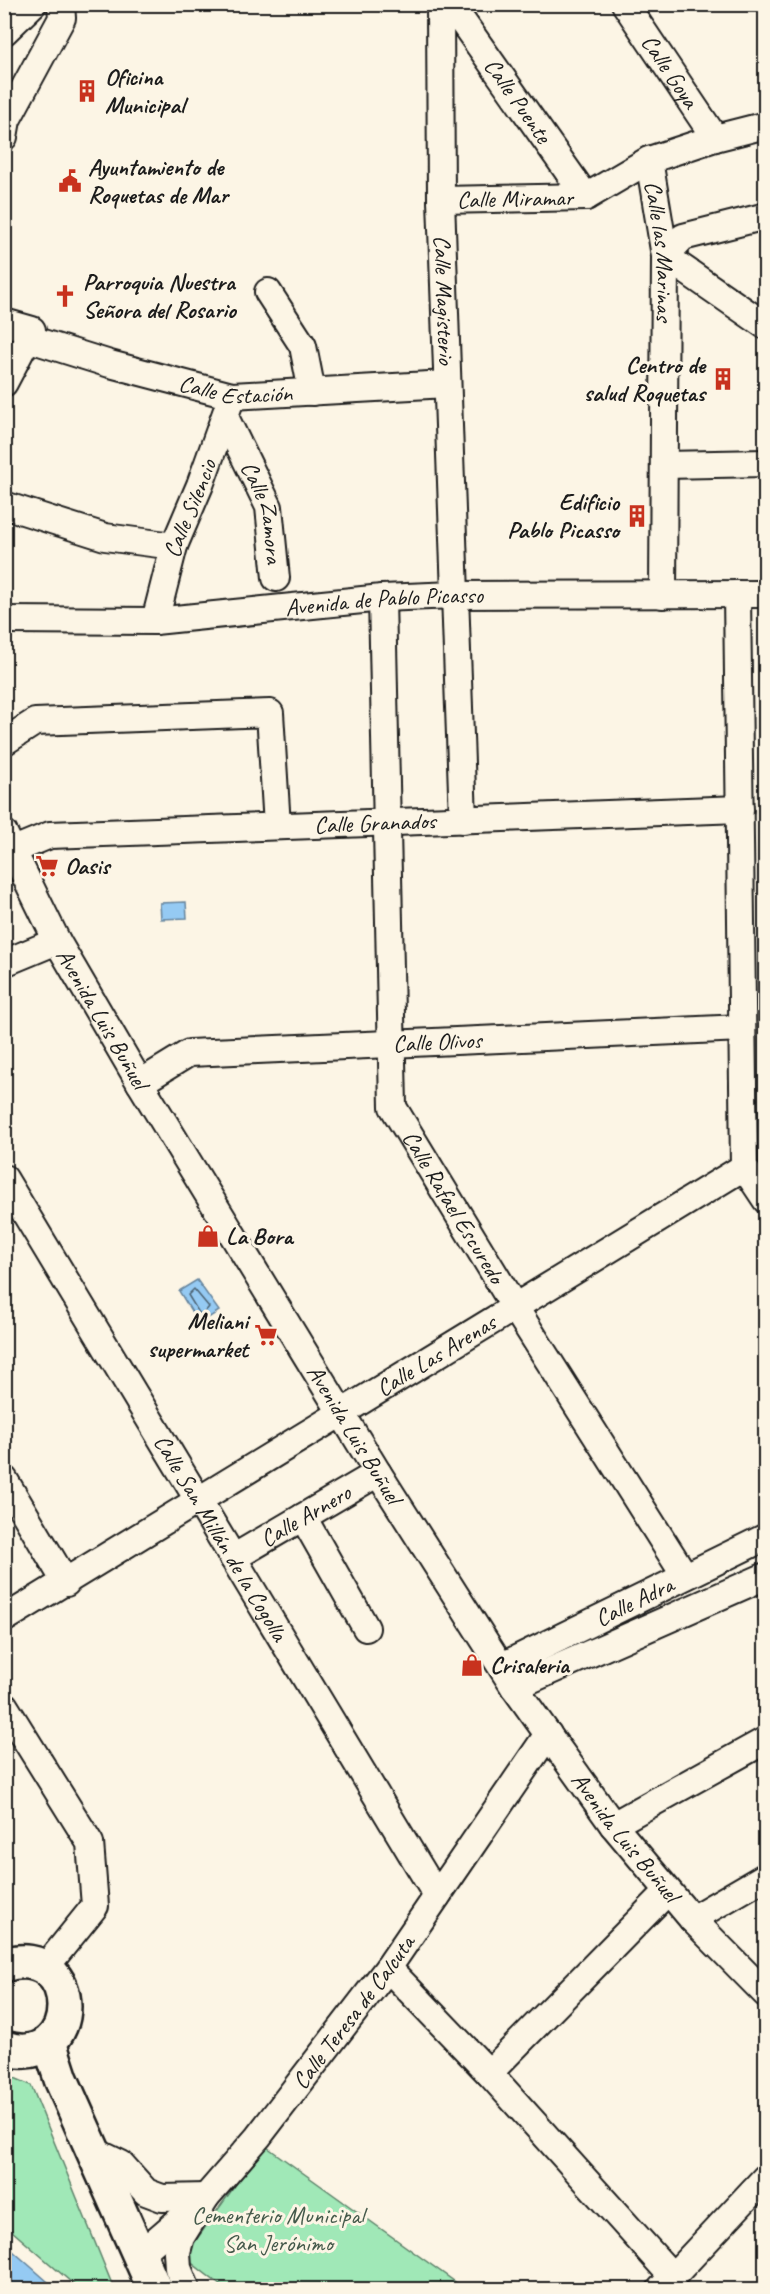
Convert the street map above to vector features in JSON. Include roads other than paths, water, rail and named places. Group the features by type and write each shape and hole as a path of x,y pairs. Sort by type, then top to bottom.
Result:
{"street":[{"path":"4,32 33,4"},
{"path":"4,137 7,120 62,18 61,4"},
{"name":"Calle Magisterio","path":"440,4 441,200 463,820"},
{"name":"Calle Puente","path":"450,4 586,198"},
{"name":"Calle Goya","path":"635,8 715,138"},
{"name":"Calle Miramar","path":"441,200 586,198 649,160 715,138 765,125"},
{"name":"Calle las Marinas","path":"649,160 665,256 663,595"},
{"path":"765,216 683,237 665,256 765,326"},
{"path":"268,292 303,346 312,392"},
{"path":"4,322 33,330 4,383"},
{"name":"Calle Estación","path":"30,339 110,364 229,407 312,392 447,384"},
{"name":"Calle Silencio","path":"155,621 174,546 229,407"},
{"name":"Calle Zamora","path":"229,407 269,507 276,578"},
{"path":"664,465 765,463"},
{"path":"4,505 105,537 174,546"},
{"path":"737,594 744,1167 765,1200"},
{"name":"Avenida de Pablo Picasso","path":"4,620 155,621 382,598 454,595 765,594"},
{"name":"Calle Rafael Escuredo","path":"382,598 393,1107 514,1306 685,1576"},
{"path":"4,742 35,722 270,713 277,826"},
{"name":"Calle Granados","path":"7,846 50,835 740,809"},
{"name":"Avenida Luis Buñuel","path":"7,846 57,941 141,1083 378,1473 508,1676 613,1825 692,1919 765,1994"},
{"path":"4,963 57,941"},
{"name":"Calle Olivos","path":"141,1083 189,1053 392,1042 742,1028"},
{"path":"744,1135 765,1121"},
{"name":"Calle Las Arenas","path":"4,1619 744,1167"},
{"name":"Calle San Millán de la Cogolla","path":"4,1178 437,1896"},
{"name":"Calle Arnero","path":"233,1558 378,1473"},
{"path":"4,1479 66,1583"},
{"path":"303,1517 366,1628"},
{"name":"Calle Adra","path":"508,1676 685,1576 765,1537"},
{"name":"Calle Adra","path":"508,1676 765,1576"},
{"path":"4,1705 90,1843 95,1906 45,1968"},
{"name":"Calle Teresa de Calcuta","path":"187,2289 178,2268 177,2252 181,2237 206,2197 258,2137 388,1968 548,1734"},
{"path":"613,1825 765,1740"},
{"path":"692,1919 765,1876"},
{"path":"489,2073 668,1892"},
{"path":"4,1965 31,1962 45,1968 56,1978 63,1990 66,2004 64,2019 58,2032 49,2042 35,2049 21,2051 4,2048"},
{"path":"388,1968 489,2073 666,2283 765,2177"},
{"path":"49,2042 62,2079 155,2289"},
{"path":"96,2152 121,2164 146,2192 162,2198 206,2197"},
{"path":"140,2254 206,2197"}],"water":[{"path":"186,902 187,918 161,919 160,903"},
{"path":"197,1280 219,1311 199,1324 179,1291"},
{"path":"5,2244 56,2289 5,2289"}],"place":[{"name":"Oficina Municipal","path":"87,91"},
{"name":"Ayuntamiento de Roquetas de Mar","path":"70,181"},
{"name":"Parroquia Nuestra Señora del Rosario","path":"65,296"},
{"name":"Centro de salud Roquetas","path":"723,379"},
{"name":"Edificio Pablo Picasso","path":"637,516"},
{"name":"Oasis","path":"47,866"},
{"name":"La Bora","path":"208,1236"},
{"name":"Meliani supermarket","path":"266,1335"},
{"name":"Crisaleria","path":"472,1665"}],"park label":[{"name":"Cementerio Municipal San Jerónimo","path":"278,2229"}]}
